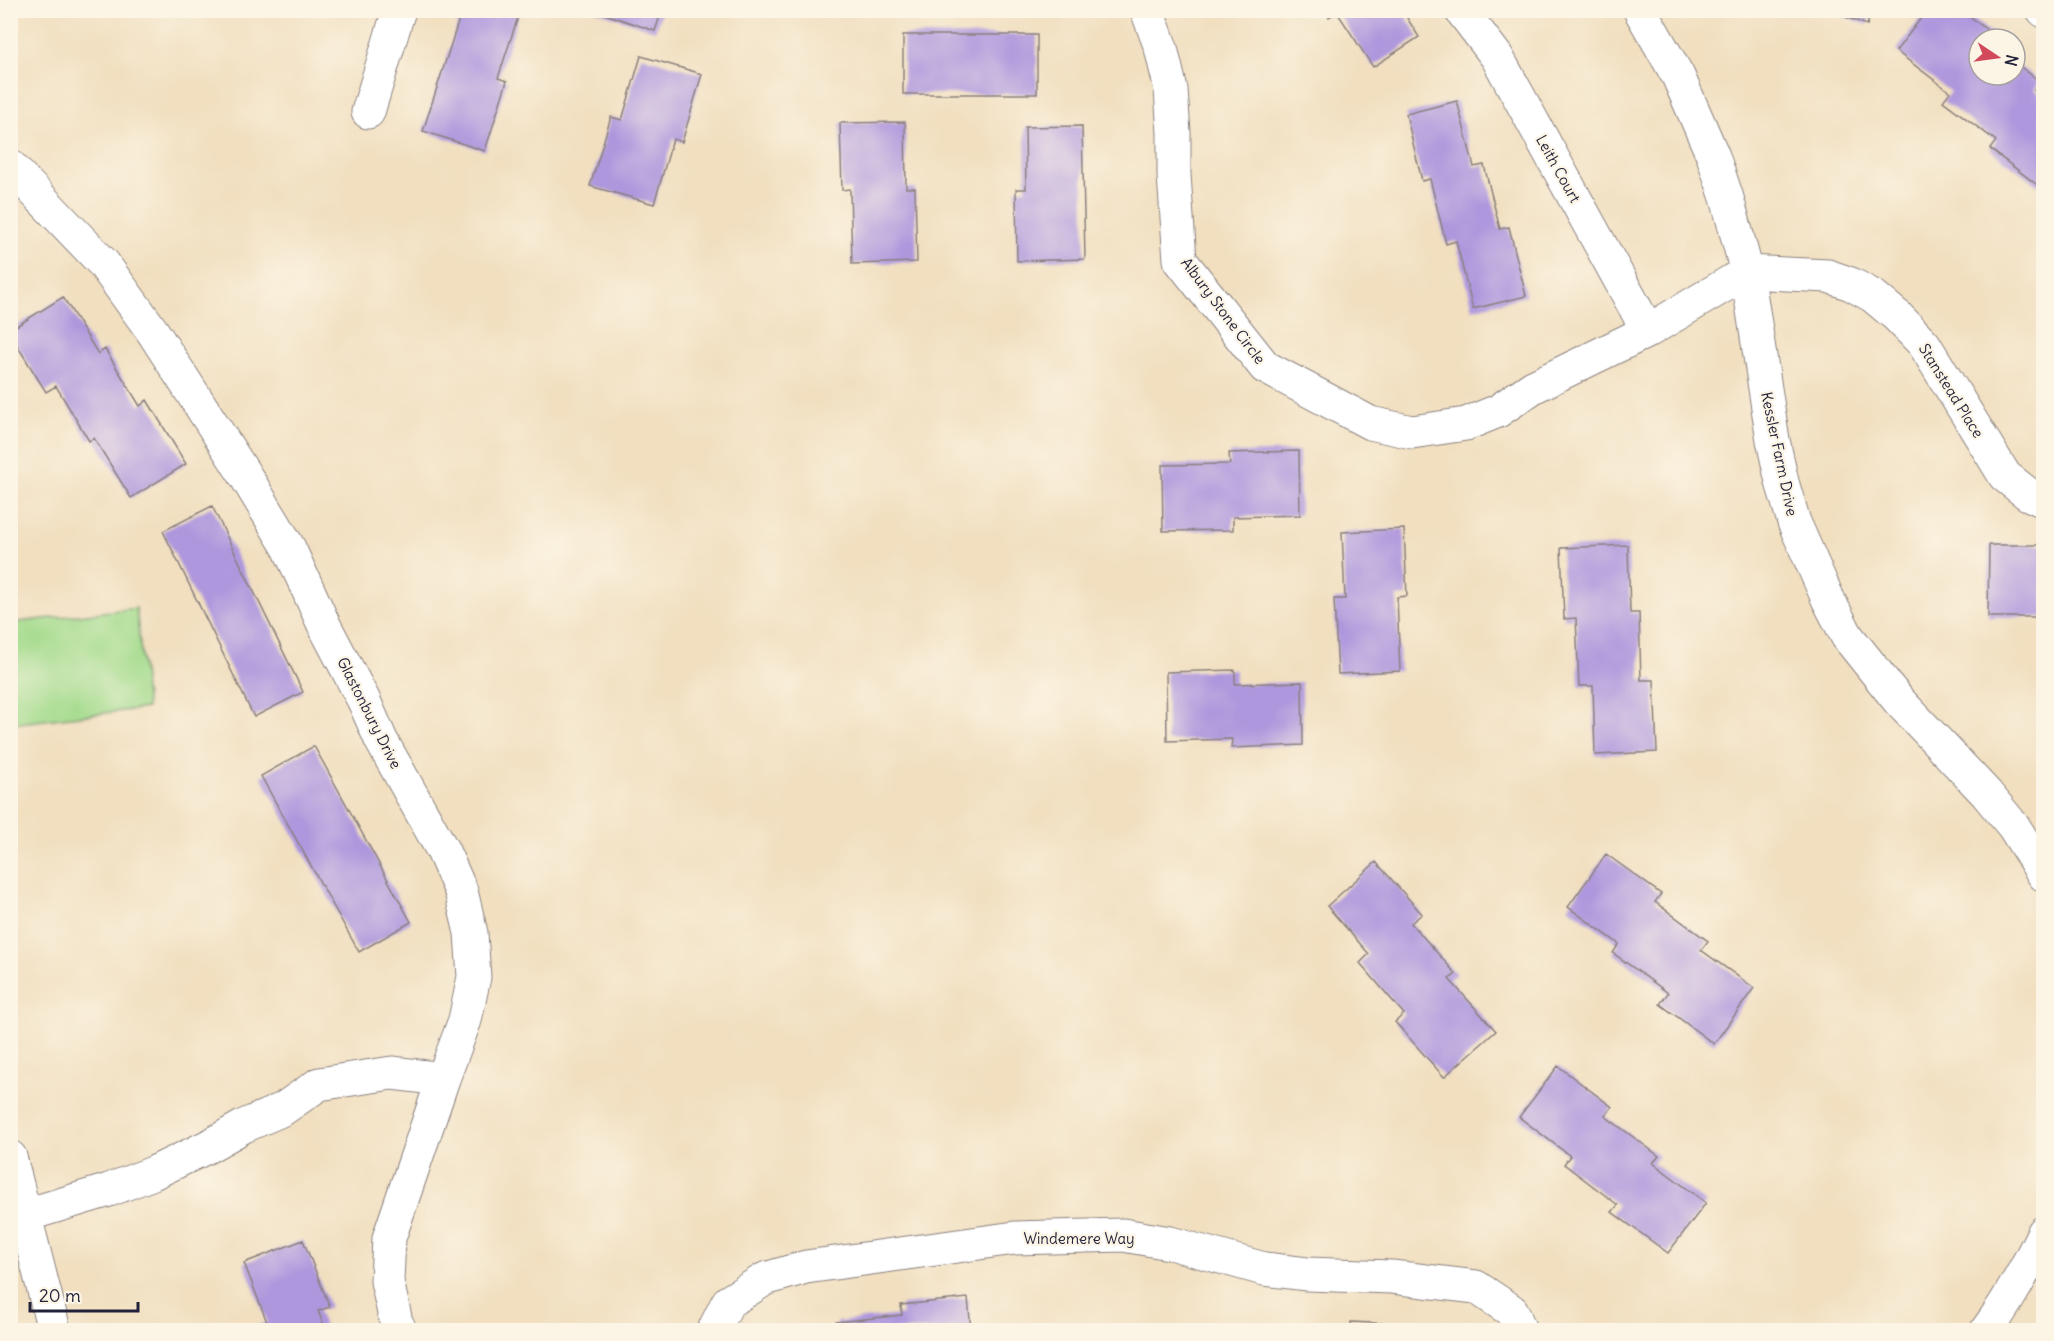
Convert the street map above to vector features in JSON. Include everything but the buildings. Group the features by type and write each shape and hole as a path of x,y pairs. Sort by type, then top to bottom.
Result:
{"street":[{"path":"368,112 399,10"},
{"name":"Albury Stone Circle","path":"1148,10 1172,90 1174,176 1180,260 1265,367 1370,423 1412,432 1466,424 1476,420 1497,411 1533,387 1648,331 1747,272"},
{"name":"Leith Court","path":"1461,10 1497,57 1648,331"},
{"name":"Kessler Farm Drive","path":"1640,10 1678,76 1713,156 1727,198 1747,272 1773,440 1782,482 1794,522 1828,599 1854,645 1899,701 1986,793 2013,827 2043,874"},
{"name":"Glastonbury Drive","path":"10,166 103,263 153,332 245,475 289,548 381,740 443,851 461,891 471,933 474,977 465,1020 442,1079 389,1238 387,1281 396,1322 400,1330"},
{"name":"Stanstead Place","path":"1747,272 1828,276 1851,284 1873,296 1897,316 1924,344 2005,476 2028,494 2043,501"},
{"path":"26,1215 99,1193 153,1173 244,1126 283,1109 319,1084 392,1073 442,1079"},
{"path":"10,1157 54,1330"},
{"path":"1987,1330 2023,1275 2043,1232"},
{"name":"Windemere Way","path":"714,1330 728,1302 765,1279 806,1267 1015,1238 1123,1235 1170,1243 1264,1269 1307,1274 1392,1277 1476,1287 1512,1311 1520,1330"}],"green space":[{"path":"136,608 147,708 11,724 11,623"}]}
